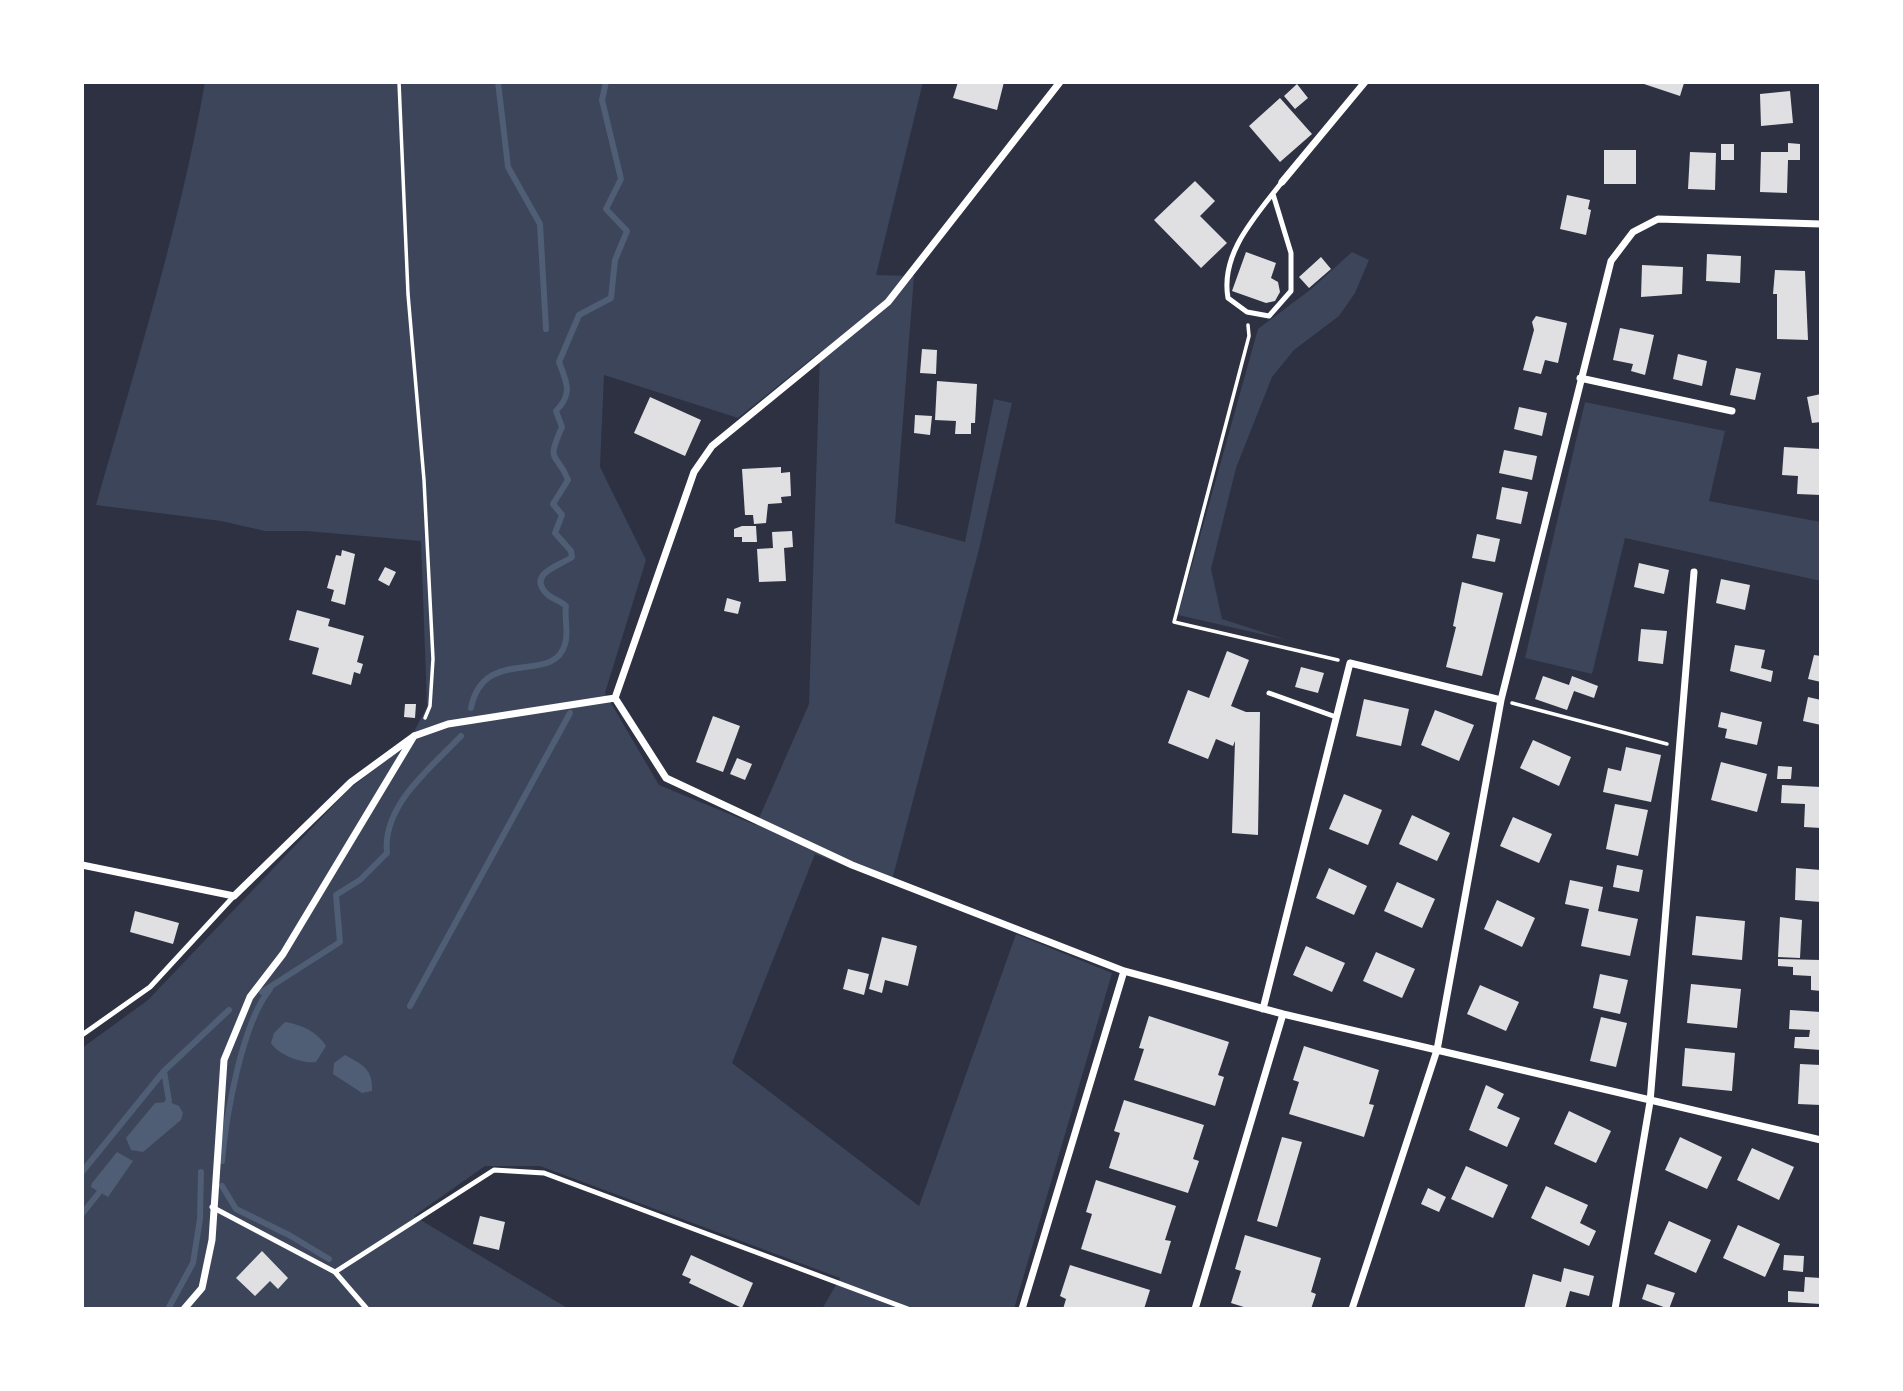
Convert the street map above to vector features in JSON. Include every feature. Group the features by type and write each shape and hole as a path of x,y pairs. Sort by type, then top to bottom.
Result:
{"street":[{"path":"615,698 694,471 712,446 888,302 1060,82"},
{"path":"1282,182 1365,82"},
{"path":"1352,1309 1437,1050 1501,700 1611,261 1633,232 1658,219 1821,224"},
{"path":"1580,377 1732,411"},
{"path":"1615,1309 1650,1102 1695,572"},
{"path":"1263,1009 1350,663 1501,700"},
{"path":"82,865 234,896 351,782 414,736 448,724 615,698"},
{"path":"615,698 666,778 852,865 1124,971 1283,1014 1821,1140"},
{"path":"184,1309 202,1288 212,1240 212,1207 224,1059 250,997 283,954 414,736"},
{"path":"1022,1309 1124,971"},
{"path":"1195,1309 1283,1014"}],"lane":[{"path":"1272,194 1291,253 1291,292 1269,316 1247,312 1228,298 1225,278 1242,235 1272,194 1282,182"},
{"path":"1269,693 1336,717"},
{"path":"82,1035 150,987 234,896"},
{"path":"335,1272 494,1170 544,1173 908,1309"},
{"path":"212,1207 335,1272 367,1309"}],"path":[{"path":"399,82 408,294 424,480 433,659 430,706 414,736"},
{"path":"1247,312 1249,336 1174,622 1350,663"},
{"path":"1501,700 1679,748"}],"shaded area":[{"path":"205,82 923,82 876,275 914,276 895,523 965,542 994,399 1012,403 979,549 891,884 815,854 732,1063 919,1206 1016,934 1112,973 1014,1309 822,1309 840,1278 540,1166 485,1166 414,1216 569,1309 82,1309 82,1048 148,1000 348,790 408,743 427,707 421,541 306,531 265,531 221,521 96,505 156,295 195,135","holes":["820,352 809,704 756,825 659,785 605,693 646,560 600,467 604,375 738,418"]},
{"path":"1352,252 1369,260 1355,293 1339,316 1294,350 1272,377 1236,468 1211,569 1222,619 1287,640 1178,615 1258,329 1310,290"},
{"path":"1585,402 1725,431 1709,501 1821,522 1821,581 1625,538 1592,674 1525,658"},
{"path":"285,1022 308,1030 323,1041 326,1046 316,1062 291,1058 274,1047 271,1043 274,1033"},
{"path":"345,1055 366,1068 371,1078 372,1091 362,1093 333,1074 334,1063"},
{"path":"169,1102 179,1106 183,1113 181,1120 143,1152 131,1150 126,1138 155,1103"},
{"path":"117,1152 133,1161 108,1197 91,1187"}],"building":[{"path":"958,82 1004,82 997,110 953,98"},
{"path":"1641,83 1684,83 1680,96"},
{"path":"1297,84 1308,98 1295,109 1284,96"},
{"path":"1790,91 1793,123 1761,126 1760,94"},
{"path":"1280,98 1312,134 1280,162 1249,126"},
{"path":"1788,143 1800,144 1800,160 1788,160 1787,193 1760,192 1761,152 1788,152"},
{"path":"1721,144 1734,144 1734,160 1721,160"},
{"path":"1604,150 1636,150 1636,184 1604,184"},
{"path":"1690,152 1716,153 1715,190 1688,189"},
{"path":"1195,181 1215,201 1200,216 1227,243 1201,268 1154,220"},
{"path":"1567,195 1590,200 1588,209 1591,210 1586,235 1560,229"},
{"path":"1246,252 1276,263 1271,278 1278,282 1280,292 1275,301 1266,303 1232,291"},
{"path":"1707,254 1741,256 1740,283 1706,281"},
{"path":"1321,257 1331,269 1309,288 1299,277"},
{"path":"1642,265 1683,267 1682,294 1641,297"},
{"path":"1775,270 1805,271 1808,340 1777,339 1777,294 1773,294"},
{"path":"1536,316 1567,323 1558,363 1545,360 1541,374 1523,370 1534,330 1532,322"},
{"path":"1620,328 1654,335 1645,375 1631,371 1633,364 1613,360"},
{"path":"922,349 937,350 936,374 920,373"},
{"path":"1678,354 1707,361 1702,386 1673,379"},
{"path":"1736,368 1761,373 1755,400 1730,395"},
{"path":"937,381 977,384 975,423 971,423 971,434 955,434 956,421 935,420"},
{"path":"1821,394 1821,422 1812,423 1807,397"},
{"path":"650,397 701,420 685,456 634,433"},
{"path":"1519,407 1547,413 1542,436 1514,429"},
{"path":"915,415 932,416 930,435 914,433"},
{"path":"1784,447 1821,449 1821,495 1797,494 1798,476 1782,475"},
{"path":"1504,450 1537,456 1532,480 1499,473"},
{"path":"781,467 781,473 790,472 791,496 781,497 782,503 768,504 766,523 754,524 753,515 745,515 742,469"},
{"path":"1502,487 1528,492 1521,524 1496,519"},
{"path":"756,526 757,542 742,542 742,537 734,537 734,529"},
{"path":"792,531 793,547 784,548 786,581 759,582 757,549 773,548 772,532"},
{"path":"1477,534 1500,539 1495,562 1472,558"},
{"path":"342,550 355,554 345,605 331,601 334,590 327,588 336,555 341,556"},
{"path":"1639,563 1669,570 1664,594 1634,587"},
{"path":"385,567 396,572 389,586 378,580"},
{"path":"1721,579 1750,585 1745,610 1716,603"},
{"path":"1462,582 1503,593 1482,676 1446,667 1456,627 1453,626"},
{"path":"727,598 741,602 738,614 724,611"},
{"path":"297,610 330,619 328,626 364,636 357,662 363,664 360,674 354,672 351,685 312,674 319,648 289,640"},
{"path":"1641,629 1667,631 1663,664 1638,661"},
{"path":"1735,645 1765,650 1761,668 1773,671 1771,682 1730,671"},
{"path":"1227,651 1249,660 1231,706 1246,712 1260,712 1258,835 1232,833 1235,741 1233,746 1216,739 1208,759 1168,743 1188,690 1209,698"},
{"path":"1814,655 1821,656 1821,682 1808,679"},
{"path":"1301,667 1324,673 1318,693 1295,687"},
{"path":"1543,676 1569,685 1572,676 1598,686 1594,698 1574,691 1567,710 1535,699"},
{"path":"1808,697 1821,700 1821,725 1803,721"},
{"path":"1364,699 1409,709 1401,746 1356,736"},
{"path":"405,704 416,704 415,718 404,717"},
{"path":"1435,710 1474,725 1459,761 1421,745"},
{"path":"1721,712 1762,722 1757,745 1725,738 1727,729 1718,727"},
{"path":"713,716 740,726 723,772 696,762"},
{"path":"1533,740 1571,757 1559,786 1520,768"},
{"path":"1626,747 1661,755 1651,802 1603,792 1608,768 1621,771"},
{"path":"737,758 752,764 745,780 730,774"},
{"path":"1721,762 1767,774 1757,812 1711,800"},
{"path":"1778,766 1792,767 1791,779 1777,779"},
{"path":"1782,785 1821,787 1821,828 1804,827 1805,804 1781,803"},
{"path":"1344,794 1382,810 1368,845 1329,829"},
{"path":"1615,804 1648,810 1638,856 1606,849"},
{"path":"1412,815 1450,833 1437,861 1399,844"},
{"path":"1513,817 1552,834 1539,863 1500,846"},
{"path":"1617,865 1643,870 1639,892 1613,887"},
{"path":"1329,868 1367,886 1354,915 1316,898"},
{"path":"1796,868 1821,870 1821,902 1795,900"},
{"path":"1570,880 1603,887 1598,911 1638,919 1630,956 1581,946 1589,909 1565,904"},
{"path":"1397,882 1435,899 1422,928 1384,911"},
{"path":"1497,900 1535,918 1522,947 1484,929"},
{"path":"135,911 179,923 173,944 130,932"},
{"path":"1696,916 1745,921 1742,960 1692,955"},
{"path":"1780,917 1802,920 1800,958 1778,957"},
{"path":"882,937 917,946 908,986 885,980 882,993 869,989"},
{"path":"1306,946 1345,963 1332,992 1293,975"},
{"path":"1376,952 1415,969 1402,998 1363,981"},
{"path":"1778,959 1821,960 1821,991 1811,990 1811,976 1793,975 1793,967 1778,966"},
{"path":"848,969 869,974 864,995 843,989"},
{"path":"1600,974 1628,980 1620,1014 1593,1008"},
{"path":"1691,984 1741,989 1737,1028 1687,1023"},
{"path":"1480,985 1519,1002 1506,1031 1467,1014"},
{"path":"1790,1010 1821,1012 1821,1050 1794,1048 1795,1037 1809,1037 1810,1030 1789,1029"},
{"path":"1149,1016 1229,1042 1218,1075 1224,1077 1215,1106 1134,1080 1144,1049 1139,1048"},
{"path":"1601,1017 1627,1023 1616,1067 1590,1061"},
{"path":"1304,1046 1379,1070 1369,1104 1374,1105 1364,1137 1289,1114 1299,1082 1293,1080"},
{"path":"1685,1048 1735,1053 1732,1091 1682,1086"},
{"path":"1800,1064 1821,1065 1821,1105 1798,1104"},
{"path":"1486,1085 1504,1094 1497,1108 1520,1118 1507,1147 1469,1130"},
{"path":"1124,1100 1204,1125 1193,1159 1199,1161 1188,1193 1109,1168 1120,1133 1114,1131"},
{"path":"1569,1111 1611,1131 1596,1163 1554,1144"},
{"path":"1282,1137 1302,1142 1277,1227 1257,1221"},
{"path":"1680,1137 1722,1157 1707,1189 1665,1170"},
{"path":"1752,1148 1794,1167 1779,1200 1737,1180"},
{"path":"1466,1166 1508,1185 1493,1218 1451,1199"},
{"path":"1096,1180 1176,1206 1165,1240 1171,1241 1161,1274 1081,1249 1092,1214 1086,1212"},
{"path":"1546,1186 1588,1205 1580,1223 1596,1231 1589,1246 1531,1218"},
{"path":"1428,1188 1446,1197 1439,1212 1421,1204"},
{"path":"480,1216 505,1222 499,1250 473,1244"},
{"path":"1669,1221 1711,1240 1696,1273 1654,1254"},
{"path":"1738,1225 1780,1244 1765,1277 1723,1258"},
{"path":"1245,1235 1321,1258 1311,1292 1316,1294 1311,1309 1250,1309 1231,1303 1241,1271 1235,1269"},
{"path":"262,1251 288,1278 278,1289 270,1281 255,1296 236,1278"},
{"path":"691,1255 753,1283 742,1308 689,1283 691,1279 682,1275"},
{"path":"1784,1255 1804,1256 1803,1272 1783,1270"},
{"path":"1070,1265 1150,1290 1144,1309 1063,1309 1066,1299 1060,1296"},
{"path":"1564,1268 1594,1276 1589,1296 1570,1291 1565,1309 1524,1309 1533,1274 1561,1282"},
{"path":"1805,1277 1821,1278 1821,1304 1788,1302 1788,1291 1804,1292"},
{"path":"1647,1284 1675,1293 1669,1309 1642,1299"}],"waterway":[{"path":"498,82 508,167 540,224 546,329"},
{"path":"471,708 478,689 490,677 504,671 548,663 558,656 565,644 566,606 550,597 541,586 543,575 548,570 572,557 571,551 555,533 562,515 553,504 568,480 554,457 554,447 562,427 556,411 567,393 559,362 579,315 611,298 615,260 627,231 606,209 621,179 602,100 606,82"},
{"path":"410,1006 570,713"},
{"path":"262,992 340,942 336,895 360,880 387,853 392,819 400,803 423,774 461,736"},
{"path":"222,1161 237,1071 251,1024 270,989"},
{"path":"82,1172 164,1071 229,1010"},
{"path":"164,1071 169,1101 164,1107"},
{"path":"168,1309 193,1263 200,1219 201,1172"},
{"path":"82,1214 105,1185"},
{"path":"222,1186 236,1209 289,1235 329,1259"}]}
